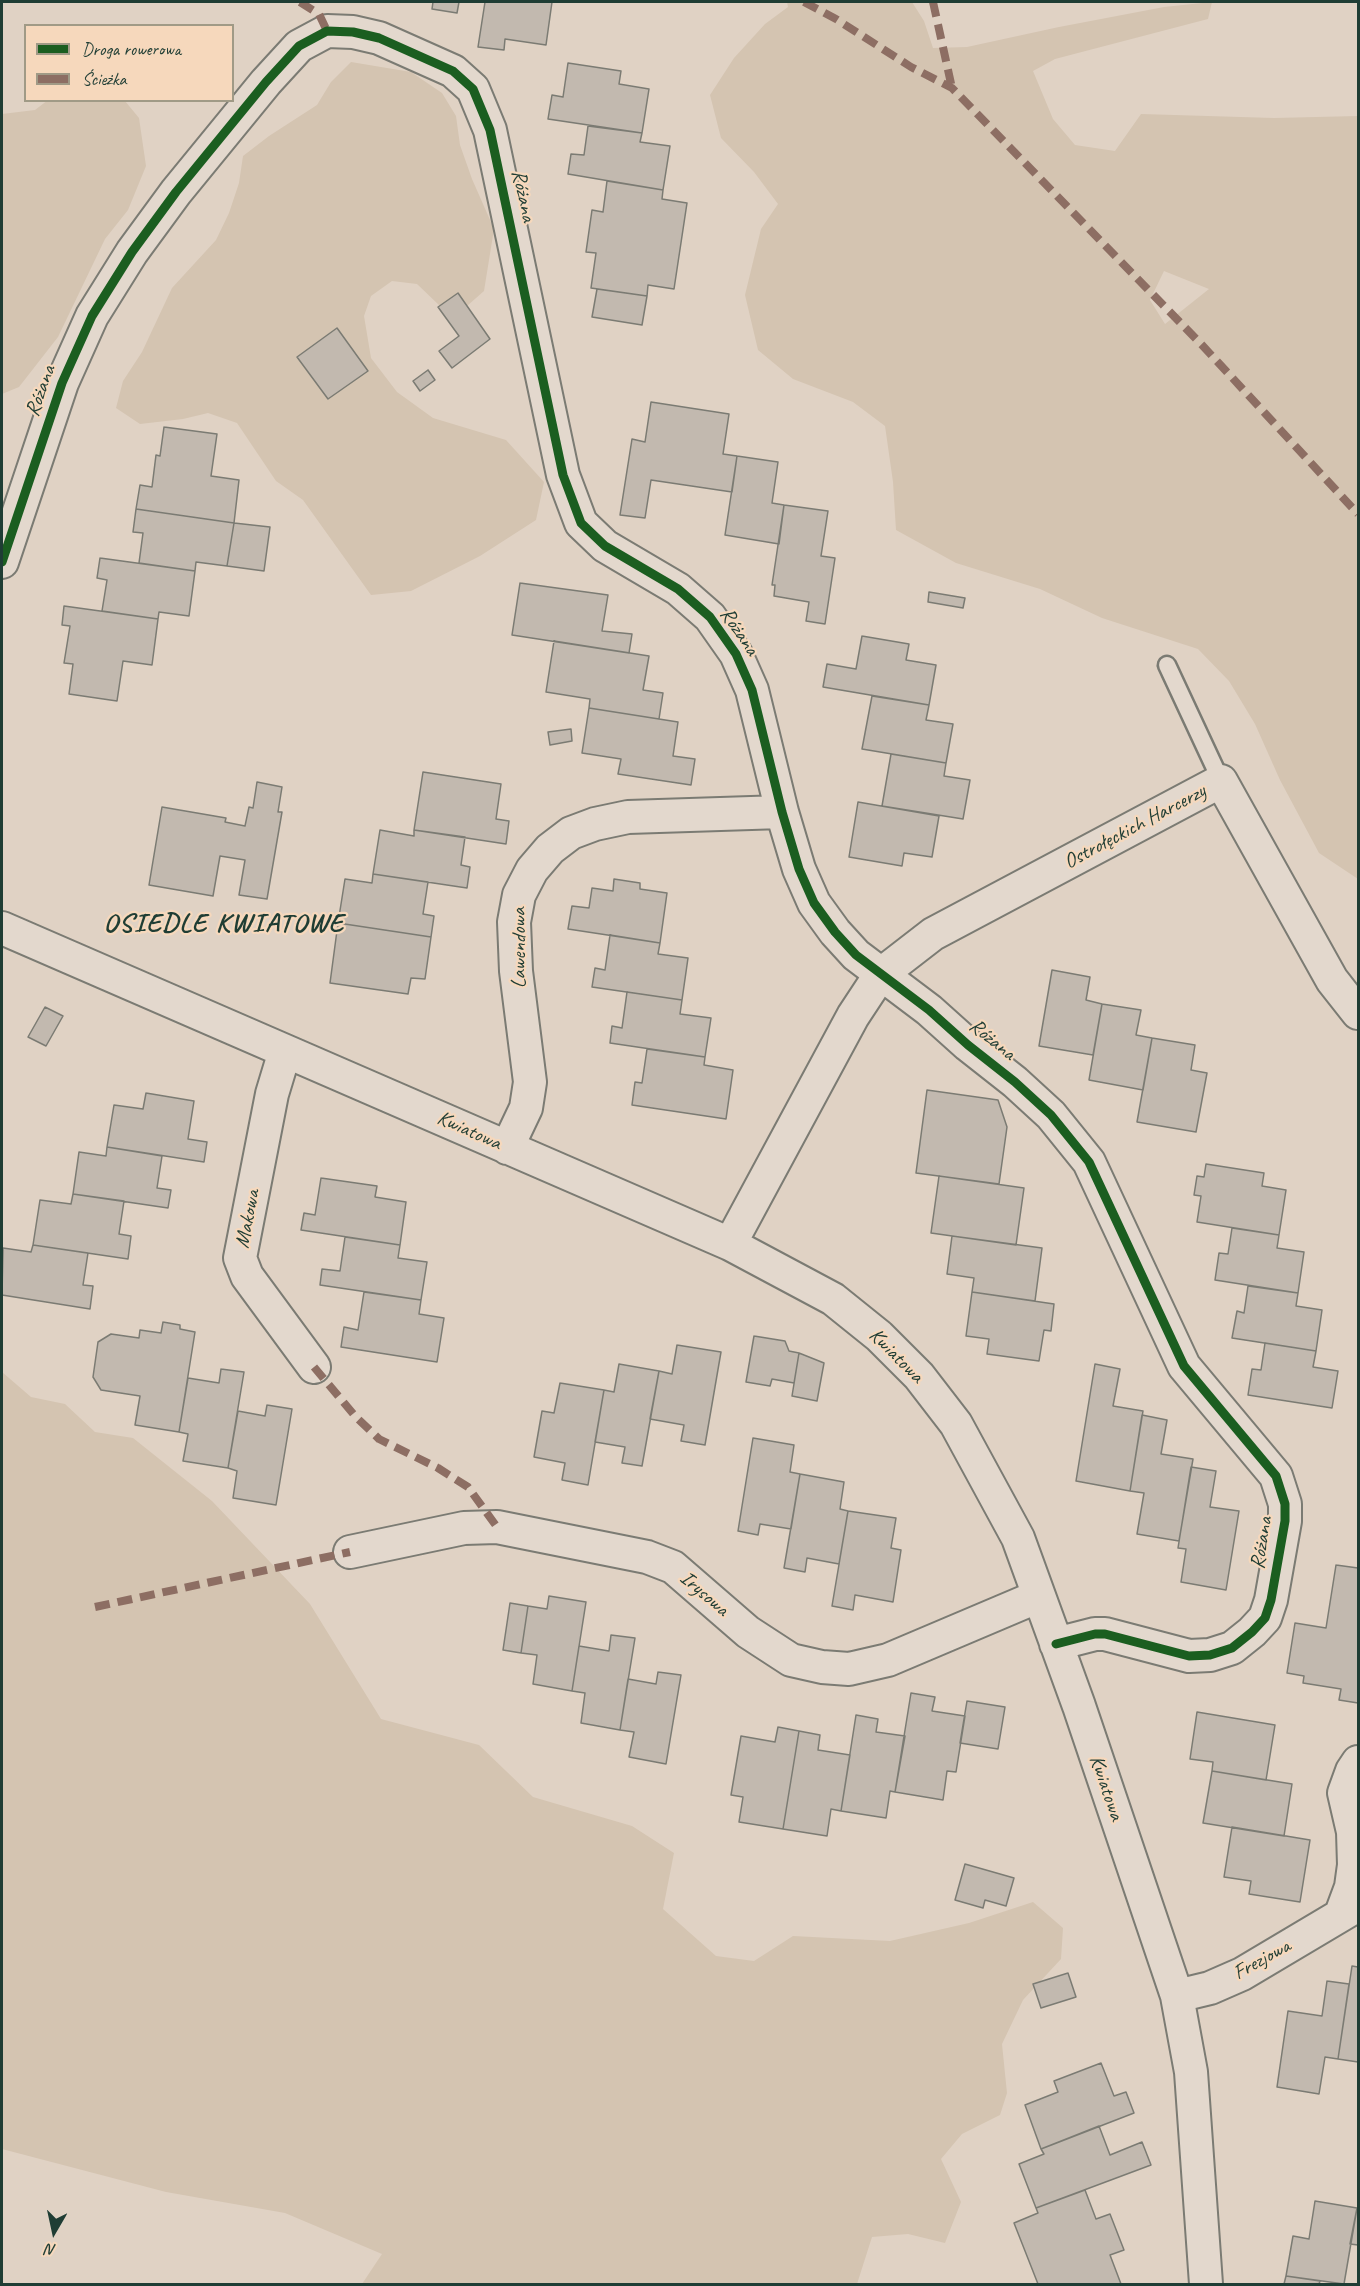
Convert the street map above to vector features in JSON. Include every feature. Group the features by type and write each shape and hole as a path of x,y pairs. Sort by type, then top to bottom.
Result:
{"street":[{"name":"Różana","path":"2,562 62,384 92,316 132,252 176,192 266,82 299,46 327,32 352,32 379,38 453,71 473,89 490,130 561,464 572,504 581,523 605,546 678,589 710,617 736,654 752,690 782,812 799,869 814,903 835,932 856,955 929,1010 1051,1114 1089,1162 1184,1366 1276,1476 1285,1504 1285,1521 1271,1600 1265,1617 1252,1632 1232,1648 1210,1655 1189,1656 1105,1634 1095,1634 1056,1644"},
{"name":"Ostrołęckich Harcerzy","path":"730,1244 852,1016 880,975 933,934 1221,781 1332,980 1359,1013"},
{"name":"Lawendowa","path":"507,1148 526,1108 530,1082 518,994 514,922 519,895 532,870 550,849 571,833 595,824 628,817 782,812"},
{"name":"Kwiatowa","path":"2,928 730,1244 833,1299 879,1336 919,1376 956,1424 1018,1538 1177,1996 1191,2072 1206,2284"},
{"name":"Makowa","path":"285,1051 272,1094 240,1258 247,1276 314,1367"},
{"name":"Irysowa","path":"350,1552 464,1528 497,1527 647,1557 673,1567 748,1632 791,1660 822,1667 849,1669 888,1660 1039,1596"},
{"name":"Frezjowa","path":"1177,1996 1210,1988 1242,1974 1350,1910 1354,1865 1353,1832 1344,1793 1352,1771 1359,1762"}],"lane":[{"path":"1167,665 1221,781"}],"shaded area":[{"path":"787,2 912,2 924,21 933,48 967,47 1164,7 1212,2 1208,19 1055,59 1033,71 1053,119 1075,145 1115,151 1141,114 1274,118 1358,116 1358,879 1319,853 1280,780 1255,724 1229,681 1198,649 1102,618 1040,589 956,563 896,530 893,482 885,426 853,402 793,379 758,350 745,295 761,229 778,204 754,172 721,138 710,95 734,58 765,24 788,7","holes":["1164,271 1209,289 1165,324 1150,300"]},
{"path":"351,62 411,72 442,93 456,116 460,145 494,229 484,291 467,306 440,306 417,284 392,281 371,296 364,316 371,358 397,392 433,418 506,440 544,482 536,520 480,556 411,591 371,595 303,500 276,481 237,423 208,413 183,419 140,424 116,408 123,381 142,352 172,288 216,240 229,213 239,183 243,156 317,105 331,82"},
{"path":"45,102 126,102 139,118 146,166 128,210 105,239 58,337 19,387 2,394 2,114 35,110"},
{"path":"2,1372 31,1397 65,1404 95,1432 133,1438 212,1501 310,1604 381,1719 479,1745 533,1797 632,1826 674,1853 663,1909 716,1956 754,1961 793,1936 890,1941 969,1923 1033,1902 1063,1928 1061,1959 1023,2000 1002,2044 1007,2093 1000,2115 962,2134 941,2159 961,2202 945,2243 908,2234 872,2237 857,2284 362,2284 382,2254 285,2213 166,2192 2,2149"}],"building":[{"path":"433,2 459,2 457,13 432,9"},
{"path":"485,2 552,2 546,45 505,39 504,50 478,47"},
{"path":"568,63 621,71 619,84 649,89 642,133 548,119 552,95 563,97"},
{"path":"588,126 642,133 640,142 670,146 663,190 568,174 571,154 584,155"},
{"path":"607,181 663,190 662,199 687,203 674,289 648,285 647,296 591,288 596,253 586,252 592,210 603,212"},
{"path":"597,289 647,296 642,325 592,317"},
{"path":"458,293 490,339 452,368 439,351 459,336 438,307"},
{"path":"337,328 368,371 328,399 297,357"},
{"path":"428,370 435,380 420,391 413,381"},
{"path":"651,402 729,414 723,454 737,456 732,492 651,480 645,518 620,515 632,439 645,442"},
{"path":"164,427 217,434 211,476 239,480 234,523 136,509 140,485 152,487 156,455 160,456"},
{"path":"737,456 778,462 772,503 784,505 779,544 725,535"},
{"path":"784,505 828,511 821,556 835,558 825,624 806,621 809,602 774,596 775,585 772,585"},
{"path":"136,509 234,523 227,566 196,562 195,571 139,563 143,533 133,532"},
{"path":"234,523 270,527 264,571 227,566"},
{"path":"100,558 195,571 189,616 159,612 158,619 102,611 107,580 97,578"},
{"path":"520,583 608,595 602,631 632,634 629,653 512,635"},
{"path":"929,592 965,598 963,608 928,602"},
{"path":"64,606 158,619 152,665 123,661 117,701 69,694 73,664 64,663 70,626 62,625"},
{"path":"862,636 909,644 906,660 936,665 929,705 823,687 827,664 856,669"},
{"path":"554,641 649,656 643,690 663,693 659,719 589,708 590,699 546,692"},
{"path":"872,696 929,705 926,720 953,724 946,763 862,749"},
{"path":"589,708 678,722 673,756 695,759 691,785 618,774 621,759 582,753"},
{"path":"571,729 572,741 550,745 548,732"},
{"path":"891,754 946,763 944,776 970,780 963,819 882,806"},
{"path":"423,772 501,784 496,819 509,821 506,844 414,830"},
{"path":"257,782 282,787 278,812 282,812 267,899 239,895 245,860 220,856 213,896 149,885 162,807 226,818 225,822 245,826 249,807 253,808"},
{"path":"858,802 939,816 932,857 904,853 902,866 849,857"},
{"path":"380,830 414,836 414,830 465,837 461,865 470,867 467,888 373,874"},
{"path":"373,874 428,882 423,914 434,916 431,937 338,923 345,879 372,883"},
{"path":"614,879 640,883 640,889 667,893 660,943 568,929 572,906 589,908 592,888 613,891"},
{"path":"338,923 431,937 425,979 411,978 408,994 330,983"},
{"path":"610,935 660,943 658,954 688,958 682,1000 592,987 595,968 605,970"},
{"path":"1052,970 1090,977 1086,1000 1102,1004 1093,1055 1039,1046"},
{"path":"627,992 682,1000 680,1014 711,1018 705,1057 610,1043 612,1026 622,1028"},
{"path":"1102,1004 1141,1010 1136,1035 1152,1038 1143,1090 1089,1080"},
{"path":"45,1007 63,1016 46,1046 28,1037"},
{"path":"1152,1038 1195,1045 1191,1070 1207,1073 1196,1132 1137,1122"},
{"path":"647,1049 705,1057 704,1065 733,1070 726,1119 632,1105 635,1082 642,1083"},
{"path":"927,1090 998,1100 1007,1127 999,1184 916,1173"},
{"path":"146,1093 194,1101 188,1139 207,1142 204,1162 107,1147 114,1105 143,1109"},
{"path":"107,1147 162,1156 157,1188 171,1190 168,1208 73,1194 79,1152 106,1156"},
{"path":"1206,1164 1264,1173 1262,1186 1286,1190 1279,1235 1197,1222 1201,1196 1194,1195 1197,1176 1204,1177"},
{"path":"939,1176 1024,1188 1016,1245 931,1233"},
{"path":"321,1178 377,1186 375,1197 406,1202 400,1245 301,1230 304,1213 315,1215"},
{"path":"73,1194 124,1201 119,1234 131,1236 128,1259 33,1245 40,1200 71,1204"},
{"path":"1232,1228 1279,1235 1277,1248 1304,1252 1298,1293 1215,1280 1219,1253 1228,1254"},
{"path":"952,1236 1042,1248 1035,1301 972,1292 974,1278 947,1274"},
{"path":"345,1237 400,1245 398,1258 427,1262 421,1300 320,1285 322,1269 340,1271"},
{"path":"33,1245 88,1253 83,1285 93,1286 90,1309 2,1295 3,1248 31,1252"},
{"path":"1248,1286 1298,1293 1296,1306 1322,1310 1316,1351 1232,1338 1237,1311 1244,1313"},
{"path":"364,1292 421,1300 419,1314 444,1318 437,1362 341,1347 344,1327 358,1330"},
{"path":"972,1292 1054,1304 1051,1331 1044,1330 1039,1361 987,1354 989,1339 966,1336"},
{"path":"163,1322 180,1325 180,1329 195,1332 179,1432 135,1425 140,1396 101,1390 93,1377 98,1342 111,1334 139,1338 140,1330 161,1333"},
{"path":"754,1336 785,1341 789,1351 799,1353 794,1383 772,1379 770,1386 746,1382"},
{"path":"1265,1343 1316,1351 1313,1367 1338,1371 1332,1408 1248,1395 1252,1369 1261,1370"},
{"path":"677,1345 721,1352 705,1445 681,1441 684,1425 650,1419 659,1371 672,1374"},
{"path":"799,1353 824,1363 817,1401 792,1396"},
{"path":"619,1364 659,1371 642,1466 622,1463 625,1447 595,1442 604,1390 614,1392"},
{"path":"1095,1364 1120,1369 1113,1406 1143,1411 1130,1491 1076,1481"},
{"path":"221,1369 244,1372 228,1468 183,1461 188,1434 179,1432 188,1378 219,1383"},
{"path":"560,1383 604,1390 588,1485 562,1480 565,1463 534,1457 542,1411 554,1413"},
{"path":"267,1405 292,1409 276,1505 233,1498 237,1471 228,1468 238,1411 265,1416"},
{"path":"1142,1415 1167,1420 1161,1454 1193,1459 1179,1541 1137,1534 1144,1493 1130,1491"},
{"path":"753,1438 794,1445 790,1472 800,1474 791,1529 760,1524 758,1535 738,1531"},
{"path":"1191,1467 1216,1471 1210,1507 1239,1511 1226,1590 1181,1582 1186,1549 1178,1548"},
{"path":"800,1474 844,1482 840,1509 848,1511 839,1564 807,1558 805,1572 784,1568"},
{"path":"848,1511 896,1518 891,1548 901,1550 893,1602 855,1595 853,1610 832,1606"},
{"path":"1336,1565 1358,1568 1358,1703 1339,1700 1341,1689 1303,1683 1304,1676 1287,1673 1295,1623 1326,1628"},
{"path":"549,1596 586,1602 572,1691 533,1684 537,1655 521,1653 528,1606 547,1609"},
{"path":"510,1603 528,1606 521,1653 503,1650"},
{"path":"611,1635 635,1638 620,1730 581,1723 585,1693 572,1691 579,1646 609,1651"},
{"path":"658,1672 681,1675 666,1764 629,1757 634,1732 620,1730 628,1679 656,1684"},
{"path":"911,1693 935,1697 932,1711 965,1716 956,1772 947,1771 943,1800 895,1792"},
{"path":"967,1701 1005,1707 998,1749 960,1743"},
{"path":"1197,1712 1275,1725 1266,1780 1212,1771 1213,1762 1190,1759"},
{"path":"856,1715 878,1719 876,1732 905,1736 895,1792 890,1791 886,1818 841,1811"},
{"path":"778,1727 799,1731 783,1829 739,1822 743,1797 731,1795 741,1736 775,1742"},
{"path":"799,1731 820,1735 818,1750 850,1755 841,1811 831,1809 827,1836 783,1829"},
{"path":"1212,1771 1292,1784 1284,1836 1203,1823"},
{"path":"1232,1827 1310,1840 1300,1902 1249,1894 1251,1881 1224,1877"},
{"path":"965,1864 1014,1878 1006,1906 985,1900 983,1908 955,1900"},
{"path":"1352,1966 1358,1967 1358,2062 1338,2059"},
{"path":"1068,1973 1076,1997 1041,2008 1033,1984"},
{"path":"1327,1981 1349,1984 1338,2059 1325,2057 1319,2094 1277,2087 1288,2011 1322,2016"},
{"path":"1101,2063 1114,2096 1126,2092 1134,2113 1041,2149 1025,2105 1058,2092 1054,2081"},
{"path":"1099,2126 1110,2155 1142,2142 1151,2165 1036,2208 1019,2164 1044,2154 1041,2149"},
{"path":"1085,2190 1096,2219 1110,2214 1124,2250 1110,2255 1121,2284 1038,2284 1014,2223 1038,2213 1036,2208"},
{"path":"1315,2201 1357,2208 1344,2284 1286,2276 1293,2236 1309,2239"},
{"path":"1358,2208 1358,2245 1350,2244"},
{"path":"1286,2276 1320,2281 1319,2284 1284,2284"}],"marked path":[{"path":"300,2 319,14 327,31"},
{"path":"804,2 836,19 911,67 952,88 1202,345 1358,514"},
{"path":"933,2 952,88"},
{"path":"314,1367 355,1416 379,1439 438,1468 468,1487 497,1527"},
{"path":"95,1607 350,1552"}],"cycle path":[{"path":"2,562 62,383 92,316 132,252 176,192 266,82 299,46 327,31 353,32 379,38 453,71 473,89 490,130 563,475 581,523 605,546 678,589 710,617 736,654 752,690 782,812 799,869 814,903 835,932 856,955 929,1010 968,1045 1015,1082 1051,1115 1089,1162 1184,1366 1276,1476 1285,1504 1285,1521 1271,1600 1265,1618 1232,1648 1210,1655 1189,1656 1105,1634 1095,1634 1056,1644"}],"district":[{"name":"OSIEDLE KWIATOWE","path":"224,924"}]}
